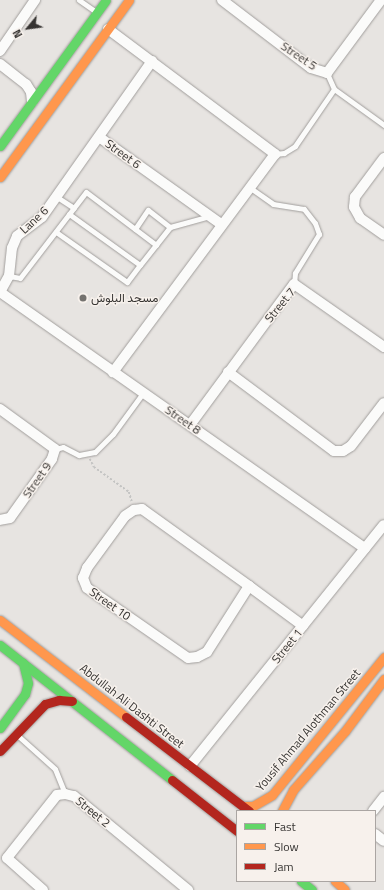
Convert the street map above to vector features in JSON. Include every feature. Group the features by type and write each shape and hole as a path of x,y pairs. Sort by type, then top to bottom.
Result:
{"street":[{"path":"0,51 35,0"},
{"path":"0,146 106,0"},
{"path":"82,64 74,63 73,59 115,0"},
{"path":"3,173 129,0"},
{"name":"Street 5","path":"222,0 311,68 327,73 377,1"},
{"path":"108,29 274,154 113,372"},
{"name":"Street 6","path":"152,62 99,137 222,224"},
{"path":"0,64 26,84 31,92 32,102"},
{"path":"3,173 10,153 63,78 65,72 61,69 56,70"},
{"path":"26,84 47,82"},
{"name":"Lane 6","path":"0,292 9,276 12,248 17,236 42,216 99,137"},
{"path":"384,158 355,197 354,207 360,218 384,235"},
{"name":"Street 7","path":"190,425 294,284 384,347"},
{"name":"Street 8","path":"0,292 365,549"},
{"path":"228,372 334,451 343,451 350,446 384,403"},
{"name":"Street 9","path":"0,409 55,449 52,459 10,518 0,520"},
{"path":"134,510 142,509 303,626"},
{"name":"Street 10","path":"134,510 125,516 87,568 84,578 87,588 188,658 197,657 206,652 249,586"},
{"name":"Street 1","path":"190,766 384,525"},
{"name":"Abdullah Ali Dashti Street","path":"0,620 246,808"},
{"path":"0,645 236,830"},
{"name":"Yousif Ahmad Alothman Street","path":"246,808 253,806 272,795 384,657"},
{"path":"0,728 15,710 28,683 23,663"},
{"path":"345,730 348,718 381,674 381,667 377,666"},
{"path":"283,810 293,790 345,730 384,679"},
{"path":"0,751 25,722 45,704 59,700 72,701"},
{"path":"15,710 24,712 25,722"},
{"path":"293,790 288,790 287,786 320,744 321,735"},
{"name":"Street 2","path":"43,890 7,858 57,795 65,794 74,796 188,890"},
{"path":"374,810 384,797"},
{"path":"376,835 384,841"},
{"path":"302,882 312,890"},
{"path":"336,882 345,890"}],"lane":[{"path":"79,0 97,13"},
{"path":"327,73 334,89 384,125"},
{"path":"274,154 284,153 295,146 334,89"},
{"path":"249,188 273,204 304,210 315,223 319,234 316,243 295,273 294,284"},
{"path":"9,276 20,278 86,192 156,245"},
{"path":"57,197 74,208"},
{"path":"135,229 148,210 170,227"},
{"path":"69,214 140,265"},
{"path":"56,232 127,282 170,227 211,216"},
{"path":"55,449 63,447 79,455 88,455 103,446 143,393"},
{"path":"16,733 55,769 65,794"}],"path":[{"path":"88,455 94,467 129,492 134,510"}],"traffic: fast":[{"path":"0,146 106,0"},
{"path":"0,645 172,780"},
{"path":"0,728 25,694 28,683 23,663"},
{"path":"302,882 312,890"}],"traffic: slow":[{"path":"0,177 129,0"},
{"path":"0,620 126,717"},
{"path":"243,806 253,806 272,795 384,657"},
{"path":"283,810 293,790 345,731 384,679"},
{"path":"336,882 345,890"}],"traffic: jam":[{"path":"0,751 45,704 59,700 72,701"},
{"path":"126,717 248,810"},
{"path":"172,780 236,830"}],"place":[{"name":"مسجد البلوش","path":"83,298"}]}
